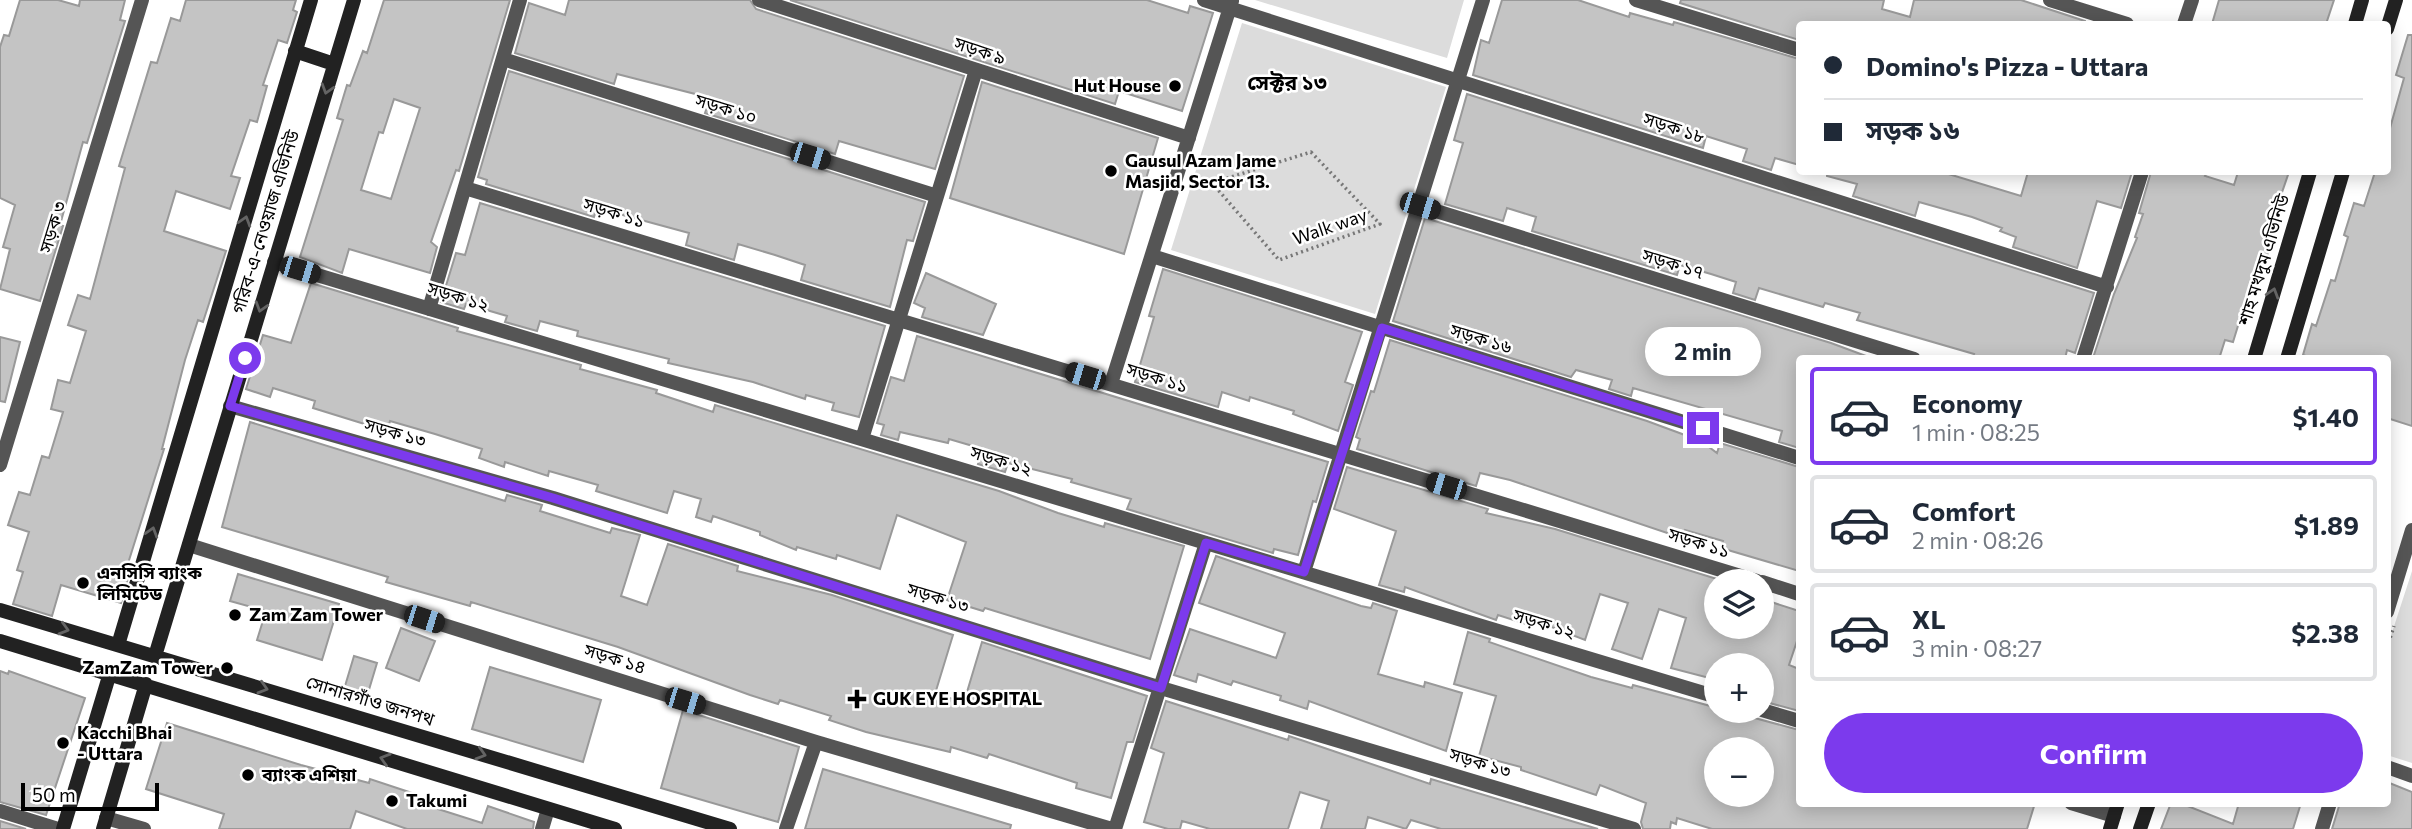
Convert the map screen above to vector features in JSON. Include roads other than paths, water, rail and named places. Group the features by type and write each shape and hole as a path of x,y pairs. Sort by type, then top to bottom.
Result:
{"street":[{"name":"সড়ক ৩","path":"0,465 4,441 142,0"},
{"name":"গরিব-এ-নেওয়াজ এভিনিউ","path":"118,645 310,0"},
{"name":"গরিব-এ-নেওয়াজ এভিনিউ","path":"155,656 354,0"},
{"path":"429,309 520,0"},
{"name":"সড়ক ৯","path":"759,0 1189,138"},
{"name":"সড়ক ১৮","path":"1204,0 1231,4 2107,287"},
{"path":"1304,572 1483,0"},
{"path":"1636,0 1796,49"},
{"path":"2050,0 2117,21"},
{"path":"2185,21 2192,0"},
{"path":"2356,21 2362,0"},
{"path":"2389,21 2396,0"},
{"path":"1111,384 1231,4"},
{"path":"295,51 334,64"},
{"name":"সড়ক ১০","path":"503,59 937,196"},
{"path":"862,439 976,70"},
{"path":"2085,355 2141,175"},
{"name":"শাহ মখদুম এভিনিউ","path":"2255,355 2309,175"},
{"path":"2288,355 2342,175"},
{"name":"সড়ক ১১","path":"465,188 1718,569"},
{"name":"সড়ক ১৭","path":"1420,206 1901,355"},
{"name":"সড়ক ১৬","path":"1152,256 1796,457"},
{"name":"সড়ক ১২","path":"274,262 1704,693"},
{"name":"সড়ক ১৩","path":"230,406 553,498 1161,688 1634,829"},
{"path":"2391,599 2412,530"},
{"path":"1114,829 1206,543"},
{"name":"সড়ক ১৪","path":"189,545 816,742 1114,829"},
{"name":"সড়ক ১১","path":"1774,586 1796,593"},
{"name":"সোনারগাঁও জনপথ","path":"0,610 730,829"},
{"path":"0,641 615,829"},
{"path":"0,811 61,829 110,673"},
{"path":"144,829 104,823 146,684"},
{"path":"1774,714 1796,720"},
{"path":"786,829 816,742"},
{"path":"2391,769 2412,776"},
{"path":"2084,807 2114,816"},
{"path":"2140,829 2147,807"},
{"path":"2322,829 2329,807"},
{"path":"542,829 548,809"}],"place":[{"name":"Hut House","path":"1175,86"},
{"name":"Gausul Azam Jame Masjid, Sector 13.","path":"1111,171"},
{"name":"এনসিসি ব্যাংক লিমিটেড","path":"83,583"},
{"name":"Zam Zam Tower","path":"235,615"},
{"name":"ZamZam Tower","path":"227,668"},
{"name":"GUK EYE HOSPITAL","path":"857,699"},
{"name":"Kacchi Bhai - Uttara","path":"63,743"},
{"name":"ব্যাংক এশিয়া","path":"248,775"},
{"name":"Takumi","path":"392,801"}],"district":[{"name":"সেক্টর ১৩","path":"1287,83"}]}
